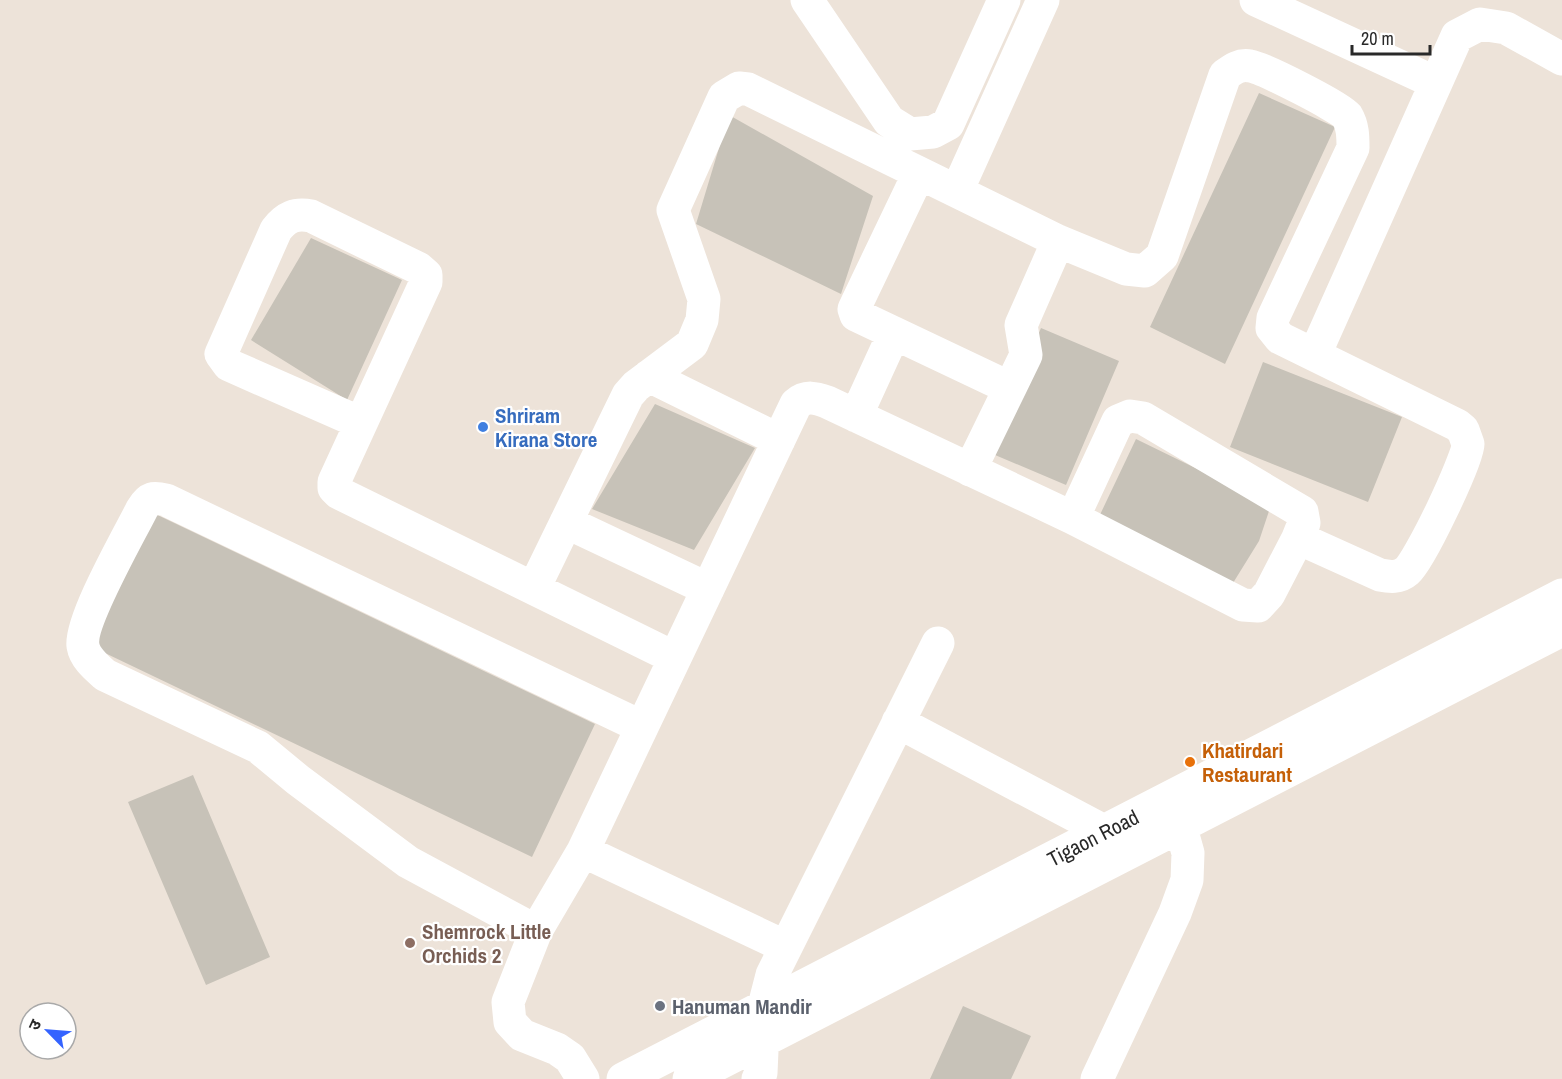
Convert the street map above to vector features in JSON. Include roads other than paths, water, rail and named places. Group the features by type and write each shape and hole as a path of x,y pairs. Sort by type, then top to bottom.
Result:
{"street":[{"path":"822,8 889,121 910,134 933,132 948,124 1004,0"},
{"path":"957,191 1043,0"},
{"path":"1256,0 1434,82"},
{"path":"1315,354 1456,36 1480,24 1506,28 1562,59"},
{"path":"534,588 622,405 636,386 692,344 702,320 704,299 673,210 724,98 730,91 739,88 748,89 1058,241 1126,269 1145,271 1162,255 1225,75 1235,67 1251,66 1330,104 1346,115 1352,129 1353,148 1273,318 1274,333 1457,425 1466,435 1468,449 1428,539 1407,571 1391,578 1380,575 1298,538"},
{"path":"919,173 854,309 856,315 1010,388"},
{"path":"361,423 229,365 221,354 276,230 283,221 292,216 311,216 418,268 426,275 426,282 333,488 675,658"},
{"path":"970,470 1026,355 1021,325 1058,241"},
{"path":"855,416 894,333"},
{"path":"649,376 779,440"},
{"path":"583,1079 570,1058 557,1049 522,1035 510,1022 508,1002 536,931 583,851 796,404 802,399 814,398 855,416 1073,518 1243,605 1258,606 1269,594 1304,523 1302,512 1143,418 1130,416 1118,421 1073,518"},
{"path":"536,931 408,862 298,780 267,753 105,675 94,665 86,656 82,645 87,622 142,509 147,500 154,497 166,500 642,727"},
{"path":"566,522 708,590"},
{"name":"Tigaon Road","path":"623,1079 1107,832 1562,595"},
{"name":"Tigaon Road","path":"689,1079 1181,828 1562,630"},
{"path":"758,1079 761,1073 764,1006 769,983 938,643"},
{"path":"898,722 1107,832"},
{"path":"1097,1079 1175,913 1187,880 1188,853 1181,828"},
{"path":"583,851 786,947"}],"place":[{"name":"Shriram Kirana Store","path":"483,427"},
{"name":"Khatirdari Restaurant","path":"1190,762"},
{"name":"Shemrock Little Orchids 2","path":"410,943"},
{"name":"Hanuman Mandir","path":"660,1006"}]}
